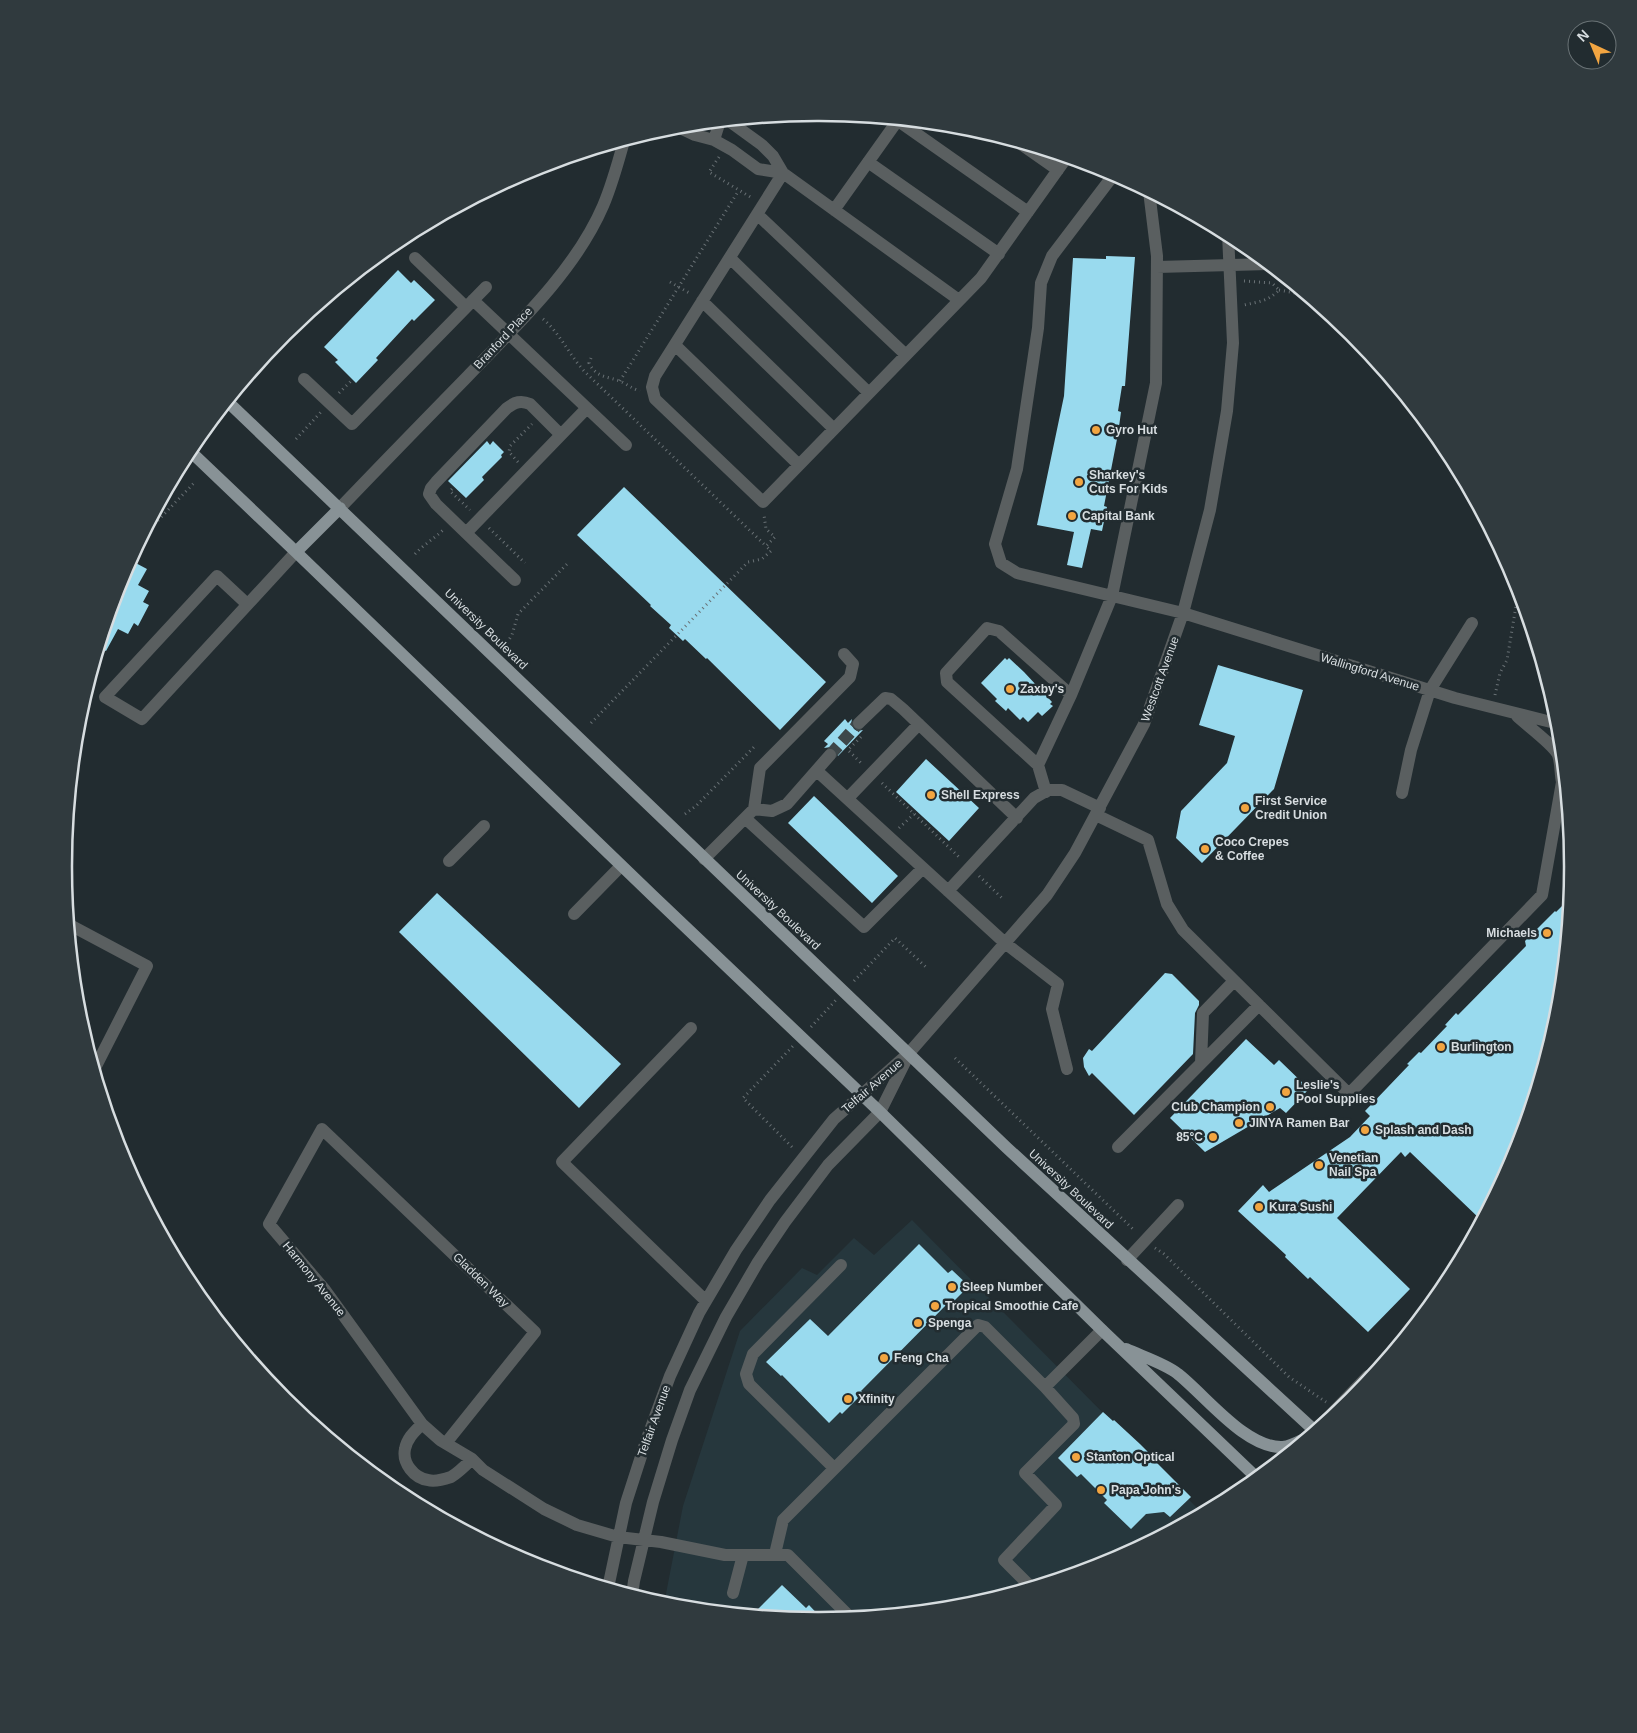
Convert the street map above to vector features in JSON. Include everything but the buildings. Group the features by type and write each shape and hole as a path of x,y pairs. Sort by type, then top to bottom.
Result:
{"main road":[{"name":"University Boulevard","path":"232,406 1007,1148 1311,1426"},
{"path":"195,456 621,866 880,1112 1117,1345 1252,1473"},
{"path":"296,552 340,508"},
{"path":"1117,1345 1176,1372 1256,1442 1269,1446 1288,1445"}],"street":[{"path":"834,210 894,125"},
{"path":"735,126 768,151 783,173 960,300"},
{"path":"905,126 1028,212"},
{"path":"714,140 718,127"},
{"path":"689,132 714,140 732,150 758,169 783,173"},
{"name":"Branford Place","path":"340,508 552,286 583,242 602,207 617,168 623,147"},
{"path":"1033,152 1058,170"},
{"path":"868,162 999,254"},
{"path":"783,173 655,376 652,387 654,399 763,502 981,278 1064,162"},
{"name":"Wallingford Avenue","path":"1110,180 1052,256 1040,283 1038,328 1017,469 996,544 1001,564 1017,573 1183,613 1430,690 1515,715 1550,722"},
{"path":"1038,765 1071,695 1112,596 1156,383 1157,267 1150,198"},
{"path":"760,210 906,355"},
{"name":"Westcott Avenue","path":"909,1053 1047,894 1075,853 1144,724 1183,613 1210,510 1227,411 1233,343 1229,243"},
{"path":"415,258 509,333 626,445"},
{"path":"730,258 869,393"},
{"path":"1157,267 1258,264"},
{"path":"304,379 352,424 486,287"},
{"path":"702,301 834,429"},
{"path":"675,345 799,465"},
{"path":"515,580 436,504 429,494 431,488 512,404 524,402 530,404 561,435"},
{"path":"466,533 588,408"},
{"path":"247,604 217,576 105,697 142,719 296,552"},
{"path":"1402,793 1411,750 1430,690 1472,623"},
{"path":"1046,792 1038,765 947,682 946,673 987,628 998,631 1071,695"},
{"path":"704,859 750,813 760,768 850,677 853,664 844,654"},
{"path":"861,722 885,698 891,699 1017,818"},
{"path":"1515,715 1555,750"},
{"path":"848,798 919,724"},
{"path":"750,813 772,811 787,804 830,755"},
{"path":"817,771 1005,943 1058,984 1052,1009 1067,1069"},
{"path":"948,890 1034,798 1046,792 1062,790 1148,840 1167,904 1183,930 1349,1094 1542,895 1561,797"},
{"path":"750,813 864,927 923,868"},
{"path":"449,861 484,826"},
{"path":"574,914 621,866"},
{"path":"75,928 147,966 98,1061"},
{"path":"1201,1064 1203,1013 1234,981"},
{"path":"1118,1147 1259,1004"},
{"path":"691,1028 562,1162 706,1301"},
{"name":"Telfair Avenue","path":"609,1582 626,1503 646,1441 670,1376 699,1313 736,1250 770,1200 834,1119 909,1053"},
{"name":"Telfair Avenue","path":"633,1589 643,1540 672,1440 690,1390 726,1317 758,1262 828,1165 880,1112 909,1053"},
{"name":"Harmony Avenue","path":"322,1129 269,1224 325,1290 422,1424 446,1443 472,1459 483,1470 544,1509 577,1525 618,1537 725,1555 775,1554"},
{"name":"Gladden Way","path":"322,1129 535,1332 446,1443"},
{"path":"1128,1260 1178,1205"},
{"path":"834,1468 749,1384 746,1374 753,1354 842,1265"},
{"path":"844,1611 788,1555 775,1554 784,1520 978,1325 985,1327 1073,1418 1074,1424 1025,1474 1056,1505 1004,1560 1027,1583"},
{"path":"1044,1387 1102,1330"},
{"path":"422,1424 411,1435 405,1449 405,1460 411,1471 418,1477 429,1481 452,1476 472,1459"},
{"path":"733,1593 743,1555"}],"path":[{"path":"709,172 739,190 760,210"},
{"path":"620,381 739,190"},
{"path":"1230,281 1272,283 1279,290 1294,293"},
{"path":"670,282 702,301"},
{"path":"1232,307 1272,298 1279,290"},
{"path":"543,319 555,329 566,348 585,372 771,551 762,559 748,562 591,723"},
{"path":"585,372 591,358"},
{"path":"589,366 605,378 620,381 634,390 653,393"},
{"path":"511,468 518,461 508,452 510,446 541,415"},
{"path":"156,523 196,482"},
{"path":"763,502 766,529 775,537 766,546"},
{"path":"470,510 477,503"},
{"path":"507,643 512,635 518,614 568,563"},
{"path":"1492,708 1500,673 1507,660 1516,604"},
{"path":"861,722 869,728 848,750 1002,898"},
{"path":"685,814 696,806 755,746"},
{"path":"890,837 914,814"},
{"path":"792,1147 743,1098 895,938 928,969"},
{"path":"955,1058 1131,1227"},
{"path":"1164,1254 1289,1377 1322,1398"}],"shaded area":[{"path":"912,1220 1198,1509 1148,1536 1104,1556 1058,1573 1012,1587 916,1606 867,1611 770,1611 721,1606 665,1596 683,1506 740,1331 802,1268 817,1275 854,1238 874,1255"}],"tunnel":[{"path":"830,755 859,723"}],"place":[{"name":"Gyro Hut","path":"1096,430"},
{"name":"Sharkey's Cuts For Kids","path":"1079,482"},
{"name":"Capital Bank","path":"1072,516"},
{"name":"Zaxby's","path":"1010,689"},
{"name":"Shell Express","path":"931,795"},
{"name":"First Service Credit Union","path":"1245,808"},
{"name":"Coco Crepes & Coffee","path":"1205,849"},
{"name":"Michaels","path":"1547,933"},
{"name":"Burlington","path":"1441,1047"},
{"name":"Leslie's Pool Supplies","path":"1286,1092"},
{"name":"Club Champion","path":"1270,1107"},
{"name":"JINYA Ramen Bar","path":"1239,1123"},
{"name":"Splash and Dash","path":"1365,1130"},
{"name":"85°C","path":"1213,1137"},
{"name":"Venetian Nail Spa","path":"1319,1165"},
{"name":"Kura Sushi","path":"1259,1207"},
{"name":"Sleep Number","path":"952,1287"},
{"name":"Tropical Smoothie Cafe","path":"935,1306"},
{"name":"Spenga","path":"918,1323"},
{"name":"Feng Cha","path":"884,1358"},
{"name":"Xfinity","path":"848,1399"},
{"name":"Stanton Optical","path":"1076,1457"},
{"name":"Papa John's","path":"1101,1490"}]}
